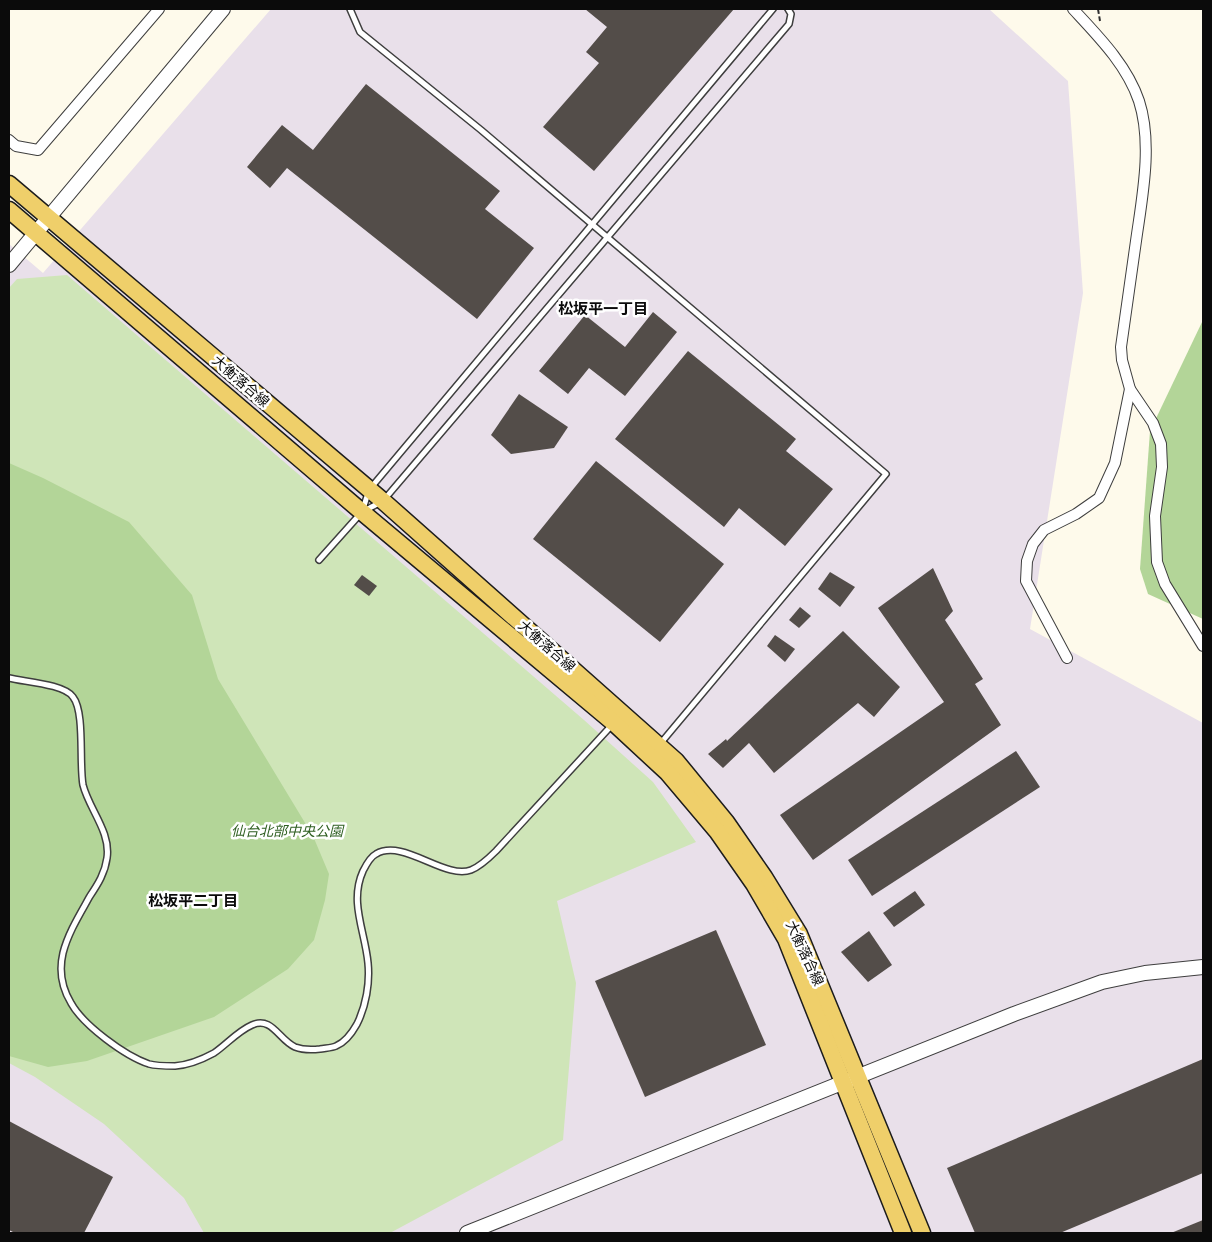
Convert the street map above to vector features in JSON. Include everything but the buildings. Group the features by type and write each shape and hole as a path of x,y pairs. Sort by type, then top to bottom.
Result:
{"main road":[{"name":"大衡落合線","path":"9,184 383,502 676,762 726,822 764,877 799,934 922,1233"},
{"name":"大衡落合線","path":"9,210 362,512 614,723 668,773 717,831 754,884 786,939 842,1083 904,1233"}],"street":[{"path":"9,140 16,146 38,150 159,9"},
{"path":"9,265 223,9"},
{"path":"1073,9 1101,40 1128,78 1139,102 1144,126 1144,183 1121,347 1122,360 1130,389 1153,422 1161,444 1162,467 1155,516 1158,562 1165,584 1203,646"},
{"path":"1067,658 1026,582 1027,561 1033,544 1044,530 1076,514 1099,498 1115,463 1130,389"},
{"path":"467,1233 1014,1014 1102,982 1145,974 1203,967"}],"lane":[{"path":"350,9 360,32 482,130 886,474 659,745"},
{"path":"362,512 369,490 773,9"},
{"path":"319,560 362,512 383,502 789,24 791,14 788,9"},
{"path":"9,678 56,687 74,697 78,710 80,767 84,786 107,842 108,856 105,871 69,936 63,954 62,981 72,1005 106,1039 119,1048 150,1064 176,1066 198,1060 215,1052 253,1024 266,1022 284,1040 296,1048 311,1050 335,1047 350,1035 362,1013 366,995 368,964 356,905 356,892 366,863 376,854 389,851 402,852 445,868 469,871 485,862 614,723"}],"shaded area":[{"path":"271,9 989,9 1068,81 1083,293 1030,629 1203,723 1203,1233 9,1233 9,244 43,273"}],"green space":[{"name":"仙台北部中央公園","path":"67,275 584,720 653,782 696,842 557,901 576,983 563,1140 390,1233 204,1233 184,1198 104,1124 35,1077 9,1063 9,288 17,279"},
{"path":"1203,320 1203,619 1148,594 1140,569 1150,431"},
{"path":"9,463 43,478 129,522 192,595 218,679 313,836 329,874 325,900 314,940 288,969 214,1017 87,1061 48,1067 9,1056"}],"district":[{"name":"松坂平一丁目","path":"603,309"},
{"name":"松坂平二丁目","path":"193,901"}]}
